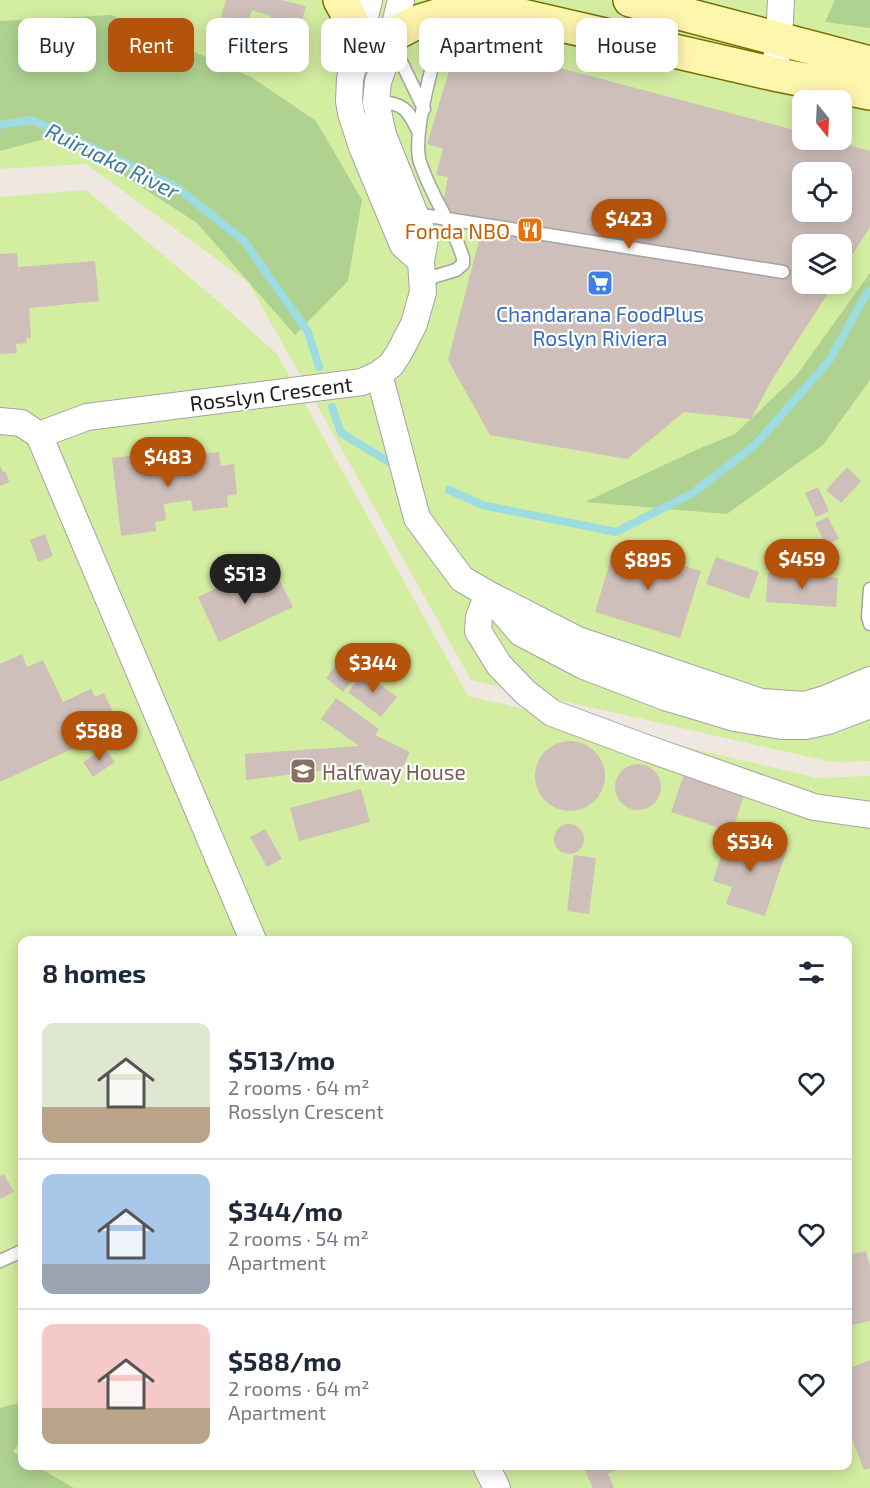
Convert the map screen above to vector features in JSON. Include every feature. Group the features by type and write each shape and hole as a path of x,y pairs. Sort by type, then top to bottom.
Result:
{"main road":[{"path":"340,0 350,18"},
{"path":"630,0 870,63"},
{"path":"407,28 458,5 870,93"}],"street":[{"path":"364,18 369,0"},
{"path":"397,18 401,0"},
{"path":"774,74 781,0"},
{"path":"352,72 349,100 362,147 404,245 422,271"},
{"path":"376,102 381,72"},
{"name":"Rosslyn Crescent","path":"39,435 87,417 362,382 379,374 391,364 411,331 421,301 425,239 383,135 376,102"},
{"path":"379,374 417,518 462,579 578,640 761,702 805,705 870,680"},
{"path":"0,421 21,423 39,435 251,936"},
{"path":"488,594 521,633 584,666 665,697 735,718 782,726 805,726 828,721 870,705"},
{"path":"488,594 479,617 478,631 499,665 525,692 552,713 814,807 870,815"},
{"path":"488,1470 496,1488"}],"lane":[{"path":"422,271 456,270 463,264 463,258 428,184 419,159 419,133 431,70 458,5"},
{"path":"407,71 424,109"},
{"path":"355,123 376,102 393,102 402,106 411,115 419,133"},
{"path":"416,214 783,272"},
{"path":"870,589 868,617 870,624"},
{"path":"0,1261 18,1253"}],"green space":[{"path":"0,0 870,0 870,761 831,762 471,680 248,282 86,164 0,169"},
{"path":"835,0 870,0 870,28 825,22"},
{"path":"111,15 118,18 108,18 108,72 194,72 194,52 206,57 206,72 240,72 251,77 316,121 362,200 348,281 295,335 197,223 98,159 52,137 0,151 0,21 18,20 18,72 96,72 96,18 56,18"},
{"path":"86,190 277,354 468,696 818,778 870,776 870,1488 0,1488 0,197"},
{"path":"870,273 870,380 823,445 727,514 585,502 735,434 796,376"},
{"path":"18,1403 18,1445 13,1452 18,1455 18,1470 43,1470 74,1488 0,1488 0,1408"}],"building":[{"path":"226,0 282,0 306,6 303,18 270,18 271,16 252,10 249,18 221,17"},
{"path":"564,69 792,129 792,150 852,150 852,146 870,151 870,227 852,255 852,234 792,234 792,294 828,294 773,378 751,419 684,412 627,459 490,435 448,360 484,221 442,210 448,177 436,175 443,149 427,144 449,72 564,72"},
{"path":"17,253 18,267 95,261 99,301 29,308 31,338 26,338 27,343 16,344 17,353 0,354 0,254"},
{"path":"158,452 161,473 185,470 183,456 219,452 221,466 234,464 237,494 227,496 228,507 193,511 191,500 164,504 166,520 155,522 156,531 121,536 112,458"},
{"path":"0,466 10,482 0,486"},
{"path":"847,467 861,481 841,503 826,490"},
{"path":"818,487 829,511 816,517 805,493"},
{"path":"828,517 839,539 826,545 815,523"},
{"path":"45,534 53,556 38,562 30,540"},
{"path":"615,545 701,571 680,638 595,612"},
{"path":"716,557 759,572 749,599 706,584"},
{"path":"264,571 269,579 277,575 293,607 219,642 198,597 219,587 221,592"},
{"path":"768,573 838,578 836,607 766,602"},
{"path":"348,649 366,663 343,692 326,678"},
{"path":"22,654 27,667 43,660 63,702 91,689 95,697 104,693 115,716 106,721 111,731 0,782 0,664"},
{"path":"364,672 397,697 381,717 348,692"},
{"path":"336,698 379,729 375,735 410,752 398,777 366,765 246,780 245,754 359,746 321,719"},
{"path":"570,741 583,744 595,751 602,763 605,776 602,789 595,801 583,808 570,811 557,808 545,801 538,789 535,776 538,763 545,751 557,744"},
{"path":"105,748 115,762 93,777 83,762"},
{"path":"638,764 654,771 661,787 654,803 638,810 622,803 615,787 622,771"},
{"path":"686,769 746,789 732,832 671,812"},
{"path":"361,789 370,822 299,841 290,808"},
{"path":"569,824 580,828 584,839 580,850 569,854 558,850 554,839 558,828"},
{"path":"265,829 282,859 267,867 250,837"},
{"path":"727,837 747,843 749,837 787,849 765,916 726,904 732,887 713,881"},
{"path":"574,855 596,858 589,914 567,911"},
{"path":"4,1174 14,1192 0,1199 0,1176"},
{"path":"866,1251 870,1266 870,1321 852,1325 852,1254"},
{"path":"870,1360 870,1468 864,1470 852,1439 852,1367"},
{"path":"585,1470 617,1470 608,1474 614,1488 593,1488"}],"waterway":[{"name":"Ruiruaka River","path":"0,125 32,120 175,186 244,241 308,332 319,367"},
{"name":"Ruiruaka River","path":"449,490 482,505 616,532 693,493 756,444 829,361 870,291"},
{"name":"Ruiruaka River","path":"332,407 341,433 396,466"}],"place":[{"name":"Fonda NBO","path":"530,230"},
{"name":"Chandarana FoodPlus Roslyn Riviera","path":"600,283"},
{"name":"Halfway House","path":"303,771"}]}
